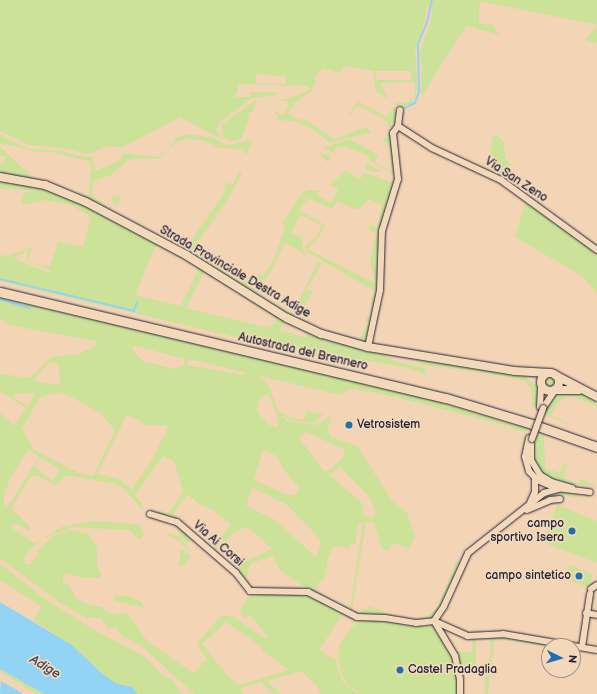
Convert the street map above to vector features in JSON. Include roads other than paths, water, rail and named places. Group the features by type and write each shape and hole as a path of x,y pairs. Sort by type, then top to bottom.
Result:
{"highway":[{"name":"Autostrada del Brennero","path":"0,287 448,393 541,420 597,441"},
{"name":"Autostrada del Brennero","path":"0,292 446,398 532,424 597,447"}],"main road":[{"name":"Strada Provinciale Destra Adige","path":"0,176 35,183 67,193 186,255 287,318 322,334 368,347 514,371 552,374 597,397"},
{"name":"Strada Provinciale Destra Adige","path":"514,371 541,384"},
{"path":"552,374 559,384 555,390 547,391 541,384 543,377 552,374"},
{"name":"Strada Provinciale Destra Adige","path":"555,390 571,388 588,393"}],"street":[{"path":"368,347 380,290 382,231 398,179 393,133 398,126 400,110"},
{"name":"Via San Zeno","path":"398,126 432,148 501,180 597,250"},
{"path":"541,384 541,407 531,438 530,457 537,476 544,484 558,489 594,493"},
{"path":"541,407 555,390"},
{"path":"537,476 552,482 594,493"},
{"path":"535,493 537,476"},
{"path":"522,512 535,493 544,484 552,482"},
{"path":"542,494 544,484"},
{"path":"432,622 444,606 468,553 522,512 542,494 558,489"},
{"path":"522,512 550,500 560,499"},
{"name":"Via Ai Corsi","path":"150,514 177,522 236,573 250,591 308,592 357,617 432,622"},
{"path":"582,647 586,613 593,589"},
{"path":"586,613 597,615"},
{"path":"432,622 468,636 503,634 597,650"},
{"path":"432,622 455,656 460,679 460,694"}],"water":[{"name":"Adige","path":"0,602 72,645 100,672 117,684 132,687 138,694 44,694 0,669"},
{"path":"1,681 17,690 23,694 0,694"}],"waterway":[{"path":"405,108 415,103 419,92 418,44 427,23 432,0"},
{"path":"0,279 134,311 137,302"},
{"path":"0,299 30,308"}],"place":[{"name":"Vetrosistem","path":"349,425"},
{"name":"campo sportivo Isera","path":"572,531"},
{"name":"campo sintetico","path":"579,576"},
{"name":"Castel Pradaglia","path":"400,670"}]}
